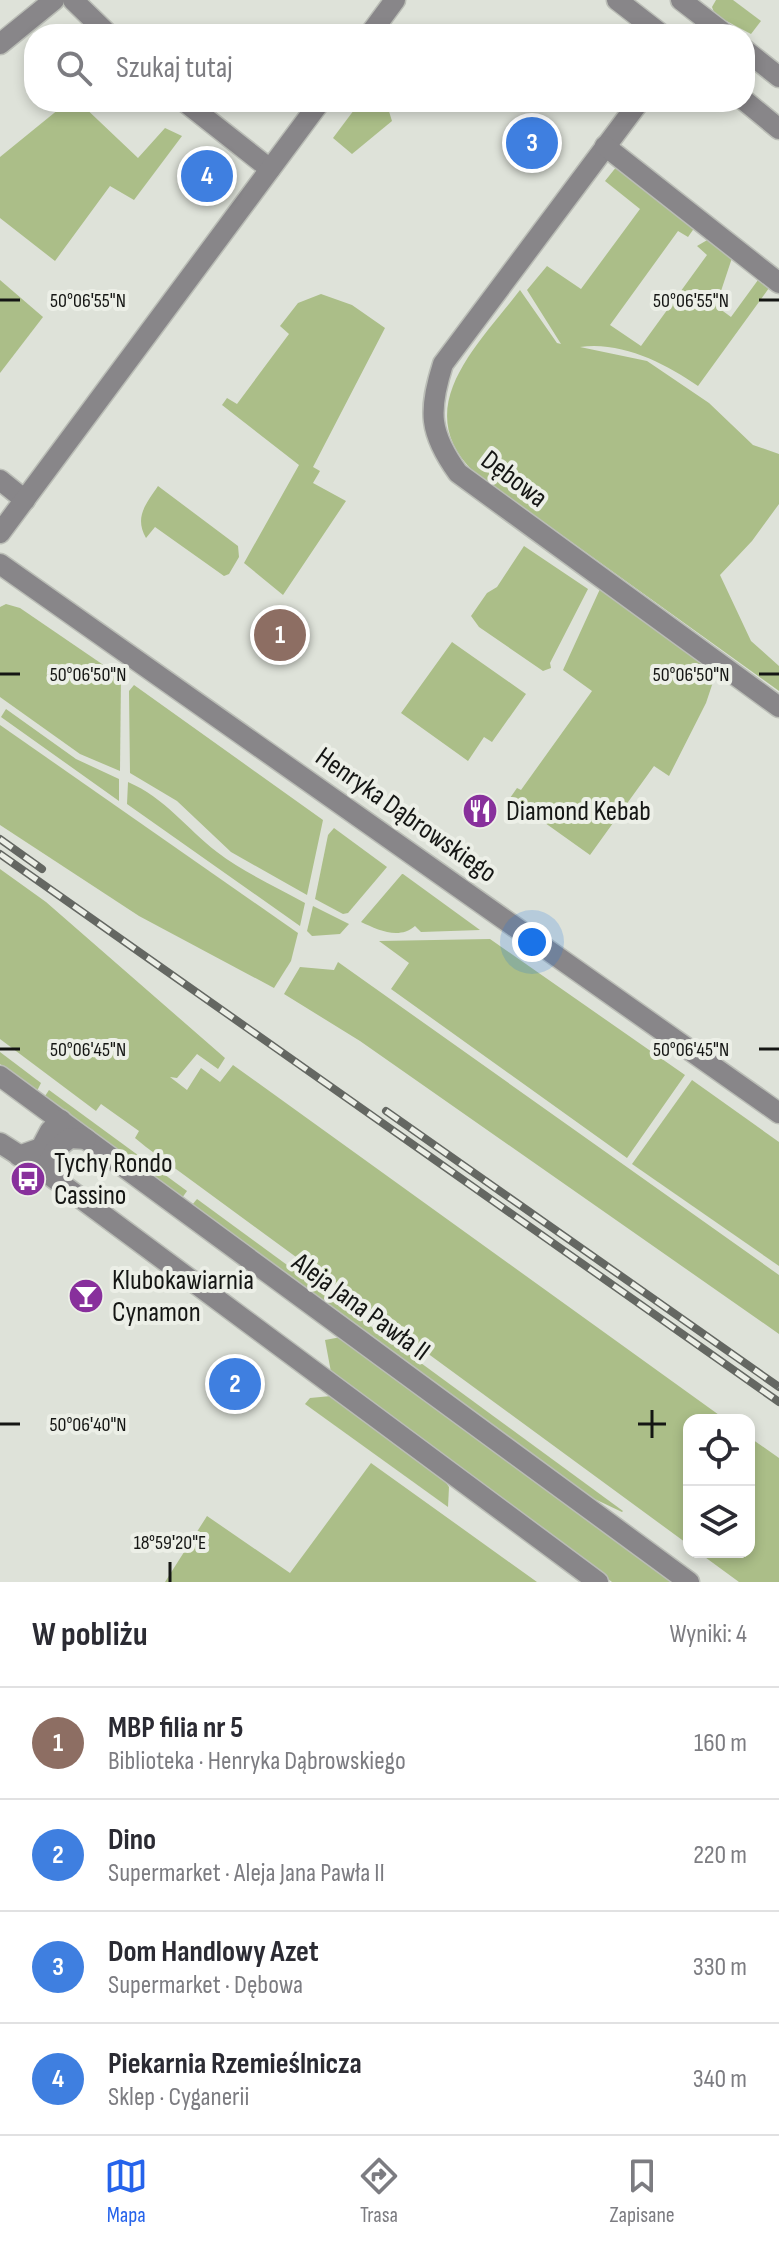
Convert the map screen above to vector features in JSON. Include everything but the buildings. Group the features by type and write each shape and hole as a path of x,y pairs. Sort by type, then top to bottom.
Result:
{"street":[{"path":"25,24 54,0"},
{"path":"73,0 98,24"},
{"path":"377,24 395,0"},
{"path":"617,0 648,24"},
{"path":"681,0 712,24"},
{"path":"0,44 24,24"},
{"path":"755,58 779,77"},
{"path":"755,109 779,129"},
{"path":"198,112 270,169"},
{"path":"0,533 313,112"},
{"name":"Dębowa","path":"631,112 443,364 434,392 433,417 439,447 458,473 779,707"},
{"path":"605,146 779,283"},
{"path":"0,480 25,500"},
{"name":"Henryka Dąbrowskiego","path":"0,564 779,1113"},
{"name":"Aleja Jana Pawła II","path":"0,1076 55,1125 86,1139 689,1582"},
{"path":"19,1156 41,1148 55,1125"},
{"path":"47,1167 56,1149 70,1138 86,1139"},
{"path":"0,1143 19,1156 47,1167 598,1582"}],"green space":[{"path":"716,0 733,0 761,21 755,29 755,24 732,24 715,15 712,7"},
{"path":"55,112 90,112 138,158 165,128 182,136 134,200 110,186 55,261 0,218 0,157"},
{"path":"352,112 389,112 392,121 352,154 333,138"},
{"path":"617,166 695,227 688,237 678,231 610,325 641,346 707,255 697,246 709,239 733,255 716,306 731,317 758,280 769,288 698,386 671,369 627,351 611,347 580,347 647,361 709,403 753,445 779,454 779,504 752,541 720,575 751,641 779,666 779,691 474,472 455,448 448,424 449,401 457,377 486,332 520,290 557,343 561,344 527,290 547,266 581,289 640,209 605,181"},
{"path":"0,280 43,317 0,373"},
{"path":"321,294 352,305 385,328 313,467 320,471 313,483 346,501 283,595 244,563 299,465 222,405 227,398 237,404 289,334 280,326 298,303"},
{"path":"158,486 238,546 239,557 229,574 224,576 155,527 146,538 141,517"},
{"path":"524,546 588,589 550,663 551,668 543,671 479,627 471,616 487,593 497,587"},
{"path":"600,589 716,673 706,703 669,776 654,766 590,855 510,798 517,788 521,790 592,691 563,670"},
{"path":"6,604 20,608 121,677 120,771 80,754 0,697 0,607"},
{"path":"452,642 526,694 492,742 484,737 468,761 401,713"},
{"path":"134,685 323,820 307,895 231,852 177,801 130,773 129,691"},
{"path":"6,709 76,759 119,779 119,801 1,717"},
{"path":"0,725 298,933 291,961 274,988 139,916 0,825"},
{"path":"128,782 153,796 227,859 305,903 300,926 127,804"},
{"path":"334,828 387,867 348,913 343,914 315,899 328,835"},
{"path":"0,869 46,902 225,1058 218,1069 197,1054 177,1078 170,1077 187,1090 201,1068 220,1082 233,1065 718,1414 683,1414 683,1541 146,1147 135,1138 139,1131 101,1104 96,1111 0,1039"},
{"path":"402,874 480,930 421,932 415,926 395,933 361,922"},
{"path":"313,906 349,924 340,934 312,936 307,931"},
{"path":"490,939 685,1075 627,1158 391,989 409,963 379,941"},
{"path":"338,962 779,1275 779,1334 360,1041 284,994 300,967 334,970"},
{"path":"0,1052 41,1083 37,1091 0,1064"},
{"path":"692,1080 779,1142 779,1266 632,1164"},
{"path":"49,1090 187,1191 182,1198 45,1096"},
{"path":"197,1199 623,1511 582,1493 192,1205"},
{"path":"341,1337 676,1582 612,1582 331,1372 325,1340"},
{"path":"331,1396 441,1476 449,1487 448,1507 305,1404 310,1398"},
{"path":"755,1441 779,1458 779,1582 739,1582 706,1558 755,1558"},
{"path":"371,1463 537,1582 165,1582 207,1516 290,1573"}],"railway":[{"path":"0,839 42,869"},
{"path":"0,854 779,1402"},
{"path":"386,1111 779,1387"}],"place":[{"name":"Dom Handlowy Azet","path":"532,143"},
{"name":"Piekarnia Rzemieślnicza","path":"207,176"},
{"name":"MBP filia nr 5","path":"280,635"},
{"name":"Diamond Kebab","path":"480,811"},
{"name":"Tychy Rondo Cassino","path":"28,1179"},
{"name":"Klubokawiarnia Cynamon","path":"86,1296"},
{"name":"Dino","path":"235,1384"}]}
